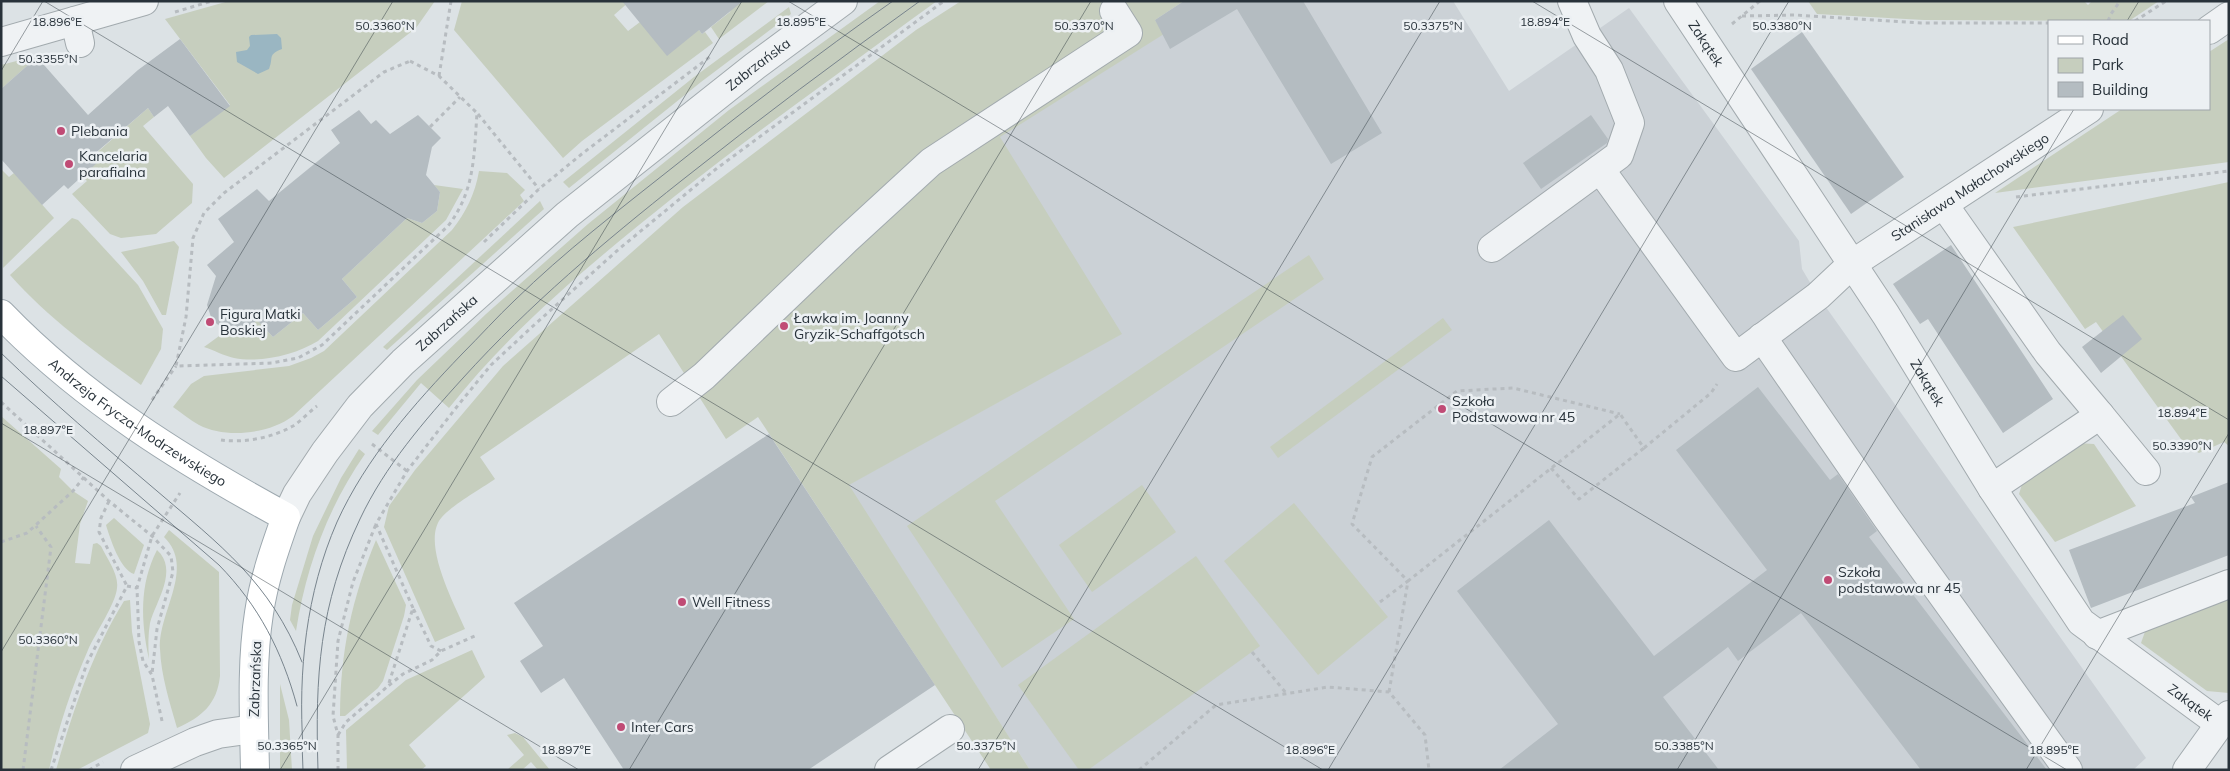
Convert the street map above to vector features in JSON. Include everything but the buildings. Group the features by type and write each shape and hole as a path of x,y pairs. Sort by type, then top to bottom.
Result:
{"main road":[{"name":"Andrzeja Frycza-Modrzewskiego","path":"1,314 62,372 135,427 228,486 286,517"},
{"name":"Zabrzańska","path":"255,770 255,655 259,613 274,552 286,517"}],"street":[{"path":"1,42 78,32 144,1"},
{"name":"Zabrzańska","path":"286,517 297,494 324,452 360,406 403,362 567,215 755,66 843,1"},
{"path":"1492,248 1619,155 1630,123 1609,70 1587,36 1572,1"},
{"name":"Zakątek","path":"1678,1 1886,315 1992,488 2081,622 2097,635 2224,720"},
{"path":"671,402 704,376 846,240 931,162 1128,33 1114,11"},
{"path":"2210,29 2229,16"},
{"name":"Stanisława Małachowskiego","path":"1736,357 1818,296 1852,264 2087,110"},
{"path":"1600,169 1736,357"},
{"path":"1944,205 2048,353 2146,471"},
{"path":"1762,337 1887,518 2068,770"},
{"path":"1992,488 2100,415"},
{"path":"2097,635 2229,584"},
{"path":"2186,770 2224,720"},
{"path":"135,770 195,742 218,734 254,729"},
{"path":"889,770 950,729"}],"path":[{"path":"438,76 451,1"},
{"path":"338,770 338,735 333,716 338,641 353,582 376,524 407,471 459,404 491,365 619,249 716,169 944,1"},
{"path":"1730,26 1760,1"},
{"path":"2108,20 2120,1"},
{"path":"2138,20 2166,1"},
{"path":"1742,16 1796,15 1921,22 2048,23"},
{"path":"477,248 539,189 583,153 717,52"},
{"path":"150,403 176,366 186,317 193,238 204,213 224,193 384,72 410,61 438,76 477,113 539,189"},
{"path":"430,127 460,97"},
{"path":"176,366 286,361 307,354 333,336 439,235 459,211 468,190 473,169 477,113"},
{"path":"2006,198 2229,171"},
{"path":"1551,468 1579,499 1710,393 1736,357"},
{"path":"1408,581 1352,524 1372,457 1457,391 1513,388 1620,414 1644,448"},
{"path":"1,402 109,501 152,536 171,556 173,572 157,629 152,675 143,661 139,642 137,588 152,536"},
{"path":"214,440 235,442 267,436 293,426 320,403"},
{"path":"1380,602 1620,414"},
{"path":"1,542 27,533 36,526 73,491 84,477"},
{"path":"109,501 99,532 127,586"},
{"path":"376,524 431,646 441,651"},
{"path":"23,770 50,547 36,526"},
{"path":"1389,692 1408,581"},
{"path":"127,586 137,588"},
{"path":"51,770 87,663 127,586"},
{"path":"388,686 413,608"},
{"path":"338,735 346,722 403,674 432,660 441,651 477,634"},
{"path":"1252,652 1287,694"},
{"path":"1139,770 1216,705 1328,687 1389,692 1425,735 1429,770"}],"shaded area":[{"name":"Szkoła Podstawowa nr 45","path":"1184,1 1453,1 1509,91 1629,8 1799,241 1802,269 1818,296 2146,758 2133,770 1030,770 848,485 1121,334 999,137 1163,34 1155,20"}],"green space":[{"path":"229,1 435,1 416,28 224,178 190,136 230,105 165,19"},
{"path":"462,1 630,1 614,15 628,31 640,22 699,30 702,34 705,32 713,43 582,141 563,158 454,30"},
{"path":"734,1 769,1 719,39 711,27 730,12"},
{"path":"880,1 937,1 735,150 675,196 585,270 500,349 449,408 421,383 378,435 372,431 417,380 486,314 588,224 729,110"},
{"path":"961,1 1184,1 1155,20 1164,34 1000,137 1122,334 849,485 1030,770 991,770 758,417 726,439 659,334 480,457 495,479 446,513 436,528 435,541 441,572 465,629 435,642 384,527 389,506 415,470 503,366 683,207 916,30"},
{"path":"1808,1 2084,1 2088,5 2092,1 2159,1 2130,20 1924,20 1817,14"},
{"path":"789,7 791,14 701,82 569,188 563,182 694,77"},
{"path":"2229,39 2229,162 1995,193 2120,110 2210,110 2210,51"},
{"path":"37,57 1,89 1,65"},
{"path":"148,108 154,117 143,126 193,184 192,203 156,234 121,238 110,234 72,194 87,181 82,176 97,162 93,156"},
{"path":"1,169 9,177 14,173 54,218 3,268"},
{"path":"479,171 507,173 525,190 520,195 524,201 293,416 272,427 234,433 222,432 199,425 173,407 191,384 204,376 289,366 324,351 452,230 469,202"},
{"path":"2229,182 2229,446 2224,442 2199,453 2186,446 2096,322 2085,329 2013,227"},
{"path":"434,185 463,189 446,220 318,341 288,354 266,359 234,358 204,347 226,331 241,334 257,320 273,337 303,313 318,330 357,297 342,279 407,218 422,223 437,211 440,192"},
{"path":"540,201 544,209 387,350 383,347"},
{"path":"72,218 78,220 138,285 163,329 161,349 141,385 56,320 10,275"},
{"path":"174,241 179,247 166,315 162,315 143,281 121,252"},
{"path":"1309,255 1324,279 995,501 1074,619 1002,668 907,526"},
{"path":"1443,318 1452,330 1278,458 1270,447"},
{"path":"1,416 61,469 59,477 73,491 88,501 80,524 75,563 90,564 93,544 97,543 101,546 112,567 117,583 113,602 88,650 76,679 56,739 49,770 1,770"},
{"path":"2077,443 2094,444 2136,506 2055,542 2019,494 2025,475"},
{"path":"359,449 365,454 340,495 320,538 312,561 296,631 290,620 292,605 313,536 341,478"},
{"path":"1142,485 1176,532 1092,592 1059,545"},
{"path":"1294,503 1388,617 1318,675 1224,561"},
{"path":"114,518 144,545 134,574 120,560 110,538 106,525"},
{"path":"169,530 219,572 220,676 216,694 212,702 201,714 177,728 164,679 160,649 164,620 176,576 177,562 173,549 164,537"},
{"path":"376,540 406,605 404,616 383,681 378,688 345,716 340,716 342,670 349,626 360,583"},
{"path":"157,550 163,558 166,576 150,623 149,659 144,631 144,590 151,563"},
{"path":"1196,556 1260,646 1088,770 1079,770 1018,685"},
{"path":"2229,595 2229,693 2207,691 2141,643 2147,626"},
{"path":"130,600 132,632 150,724 148,733 77,770 56,770 84,683 102,641 124,601"},
{"path":"472,650 485,677 409,745 426,766 421,770 347,770 346,730 406,680"},
{"path":"280,684 289,720 292,770 280,770"},
{"path":"515,733 523,737 550,770 538,770 531,762 522,770 507,770 524,755 507,735"}],"water":[{"path":"277,34 281,38 282,49 273,55 269,69 258,74 237,62 236,52 247,50 250,46 249,37 251,35"}],"tram line":[{"path":"303,748 303,661 311,604 318,576 326,549 349,498 392,433 426,392 495,320 572,248 754,104 893,1"},
{"path":"318,770 319,672 322,641 336,581 346,551 370,499 406,445 488,351 568,275 652,204 740,135 920,1"},
{"path":"1,353 78,423 202,529 241,567 275,609 302,662"},
{"path":"1,376 219,565 246,597 267,630 284,667 297,706"},
{"path":"302,743 303,770"}],"place":[{"name":"Plebania","path":"61,131"},
{"name":"Kancelaria parafialna","path":"69,164"},
{"name":"Figura Matki Boskiej","path":"210,322"},
{"name":"Ławka im. Joanny Gryzik-Schaffgotsch","path":"784,326"},
{"name":"Szkoła Podstawowa nr 45","path":"1442,409"},
{"name":"Szkoła podstawowa nr 45","path":"1828,580"},
{"name":"Well Fitness","path":"682,602"},
{"name":"Inter Cars","path":"621,727"}]}
